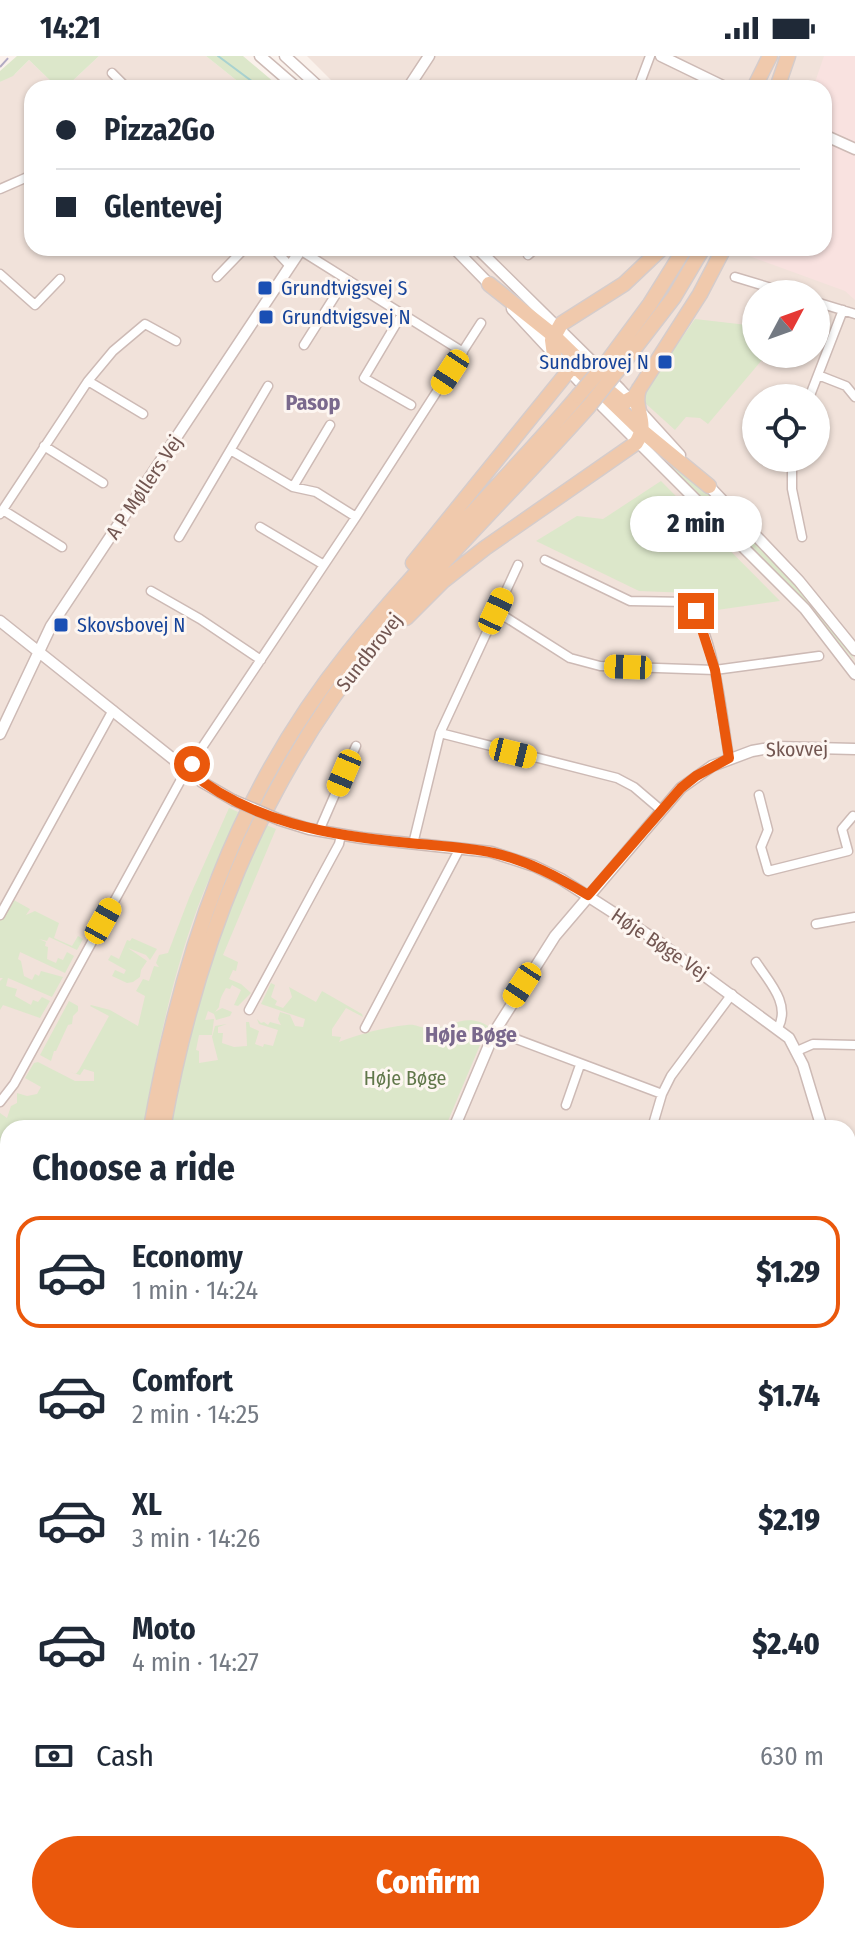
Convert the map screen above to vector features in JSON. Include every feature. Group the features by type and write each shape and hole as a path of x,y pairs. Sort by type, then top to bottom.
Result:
{"main road":[{"path":"758,80 771,56"},
{"path":"764,80 771,56"},
{"path":"780,80 790,56"},
{"path":"785,80 790,56"},
{"path":"555,331 624,284 654,256"},
{"name":"Sundbrovej","path":"612,367 680,256"},
{"name":"Sundbrovej","path":"165,1120 184,1025 207,947 236,871 272,797 317,721 376,640 674,297 698,256"},
{"path":"489,284 555,331 617,399 626,404 636,400 720,256"},
{"path":"554,355 555,331"},
{"path":"316,695 362,626 569,371 579,370 640,436 709,486"},
{"path":"636,400 640,436"},
{"name":"Sundbrovej","path":"153,1120 177,1000 210,898 269,771 316,695 352,647 418,570 583,401"},
{"path":"272,797 353,681 413,610 485,548 640,436"}],"street":[{"path":"260,56 288,80"},
{"path":"285,56 311,80"},
{"path":"413,80 429,56"},
{"path":"641,80 650,56"},
{"path":"661,56 710,80"},
{"path":"112,73 119,80"},
{"path":"832,139 855,149"},
{"path":"0,189 24,178"},
{"path":"217,277 237,256"},
{"path":"281,256 290,266"},
{"name":"A P Møllers Vej","path":"0,734 51,626 296,256"},
{"path":"311,256 463,352"},
{"path":"462,256 569,371"},
{"path":"485,256 555,331"},
{"path":"0,274 35,305 60,279"},
{"path":"735,277 745,280"},
{"path":"304,345 345,280"},
{"path":"830,306 855,314"},
{"path":"814,384 843,310"},
{"path":"402,314 364,378 411,405"},
{"path":"0,1102 14,1084 188,770 481,323"},
{"path":"62,547 1,512 88,381 113,351 145,324 176,341"},
{"path":"818,375 846,386 855,397"},
{"path":"88,381 143,414"},
{"path":"179,537 268,386"},
{"path":"636,400 709,486 809,591 855,650"},
{"path":"293,487 330,425"},
{"path":"640,436 805,609 855,674"},
{"path":"44,446 103,483"},
{"path":"232,451 293,487 316,492 356,517"},
{"path":"792,472 792,489 802,537"},
{"path":"260,527 324,565"},
{"path":"545,560 630,601 689,602 696,611 715,670 729,758"},
{"path":"413,844 440,733 518,565"},
{"path":"151,591 261,660"},
{"path":"496,611 570,658 600,666 715,670 819,656"},
{"name":"Høje Bøge Vej","path":"0,621 208,786 233,800 280,820 319,831 491,852 534,866 588,895 732,994 778,1028 797,1051"},
{"path":"0,915 113,710"},
{"path":"440,733 617,778 634,787 661,810"},
{"path":"319,831 356,746"},
{"name":"Skovvej","path":"457,1120 495,1031 555,936 681,788 729,758 775,747 855,749"},
{"path":"759,795 768,830 761,847 768,871 848,851 842,829 853,816"},
{"path":"249,1010 339,844 341,835"},
{"path":"365,1028 460,848"},
{"path":"816,924 855,917"},
{"path":"756,962 781,1001 782,1021 778,1028"},
{"path":"654,1120 671,1076 732,994"},
{"path":"495,1031 662,1094"},
{"path":"819,1120 797,1051 813,1044 855,1045"},
{"path":"566,1105 580,1065"}],"shaded area":[{"path":"99,56 206,56 236,80 74,80"},
{"path":"307,56 855,56 855,1120 0,1120 0,82 15,74 29,60 50,80 24,80 24,256 832,256 832,80 331,80"},
{"path":"824,56 855,56 855,300 845,291 830,286 830,280 815,280 749,256 832,256 832,80 816,80"}],"green space":[{"path":"17,56 99,56 74,80 50,80 29,60 13,76 0,82 0,71"},
{"path":"206,56 243,56 272,80 236,80"},
{"path":"695,319 742,324 742,368 755,368 708,424 700,418 686,417 675,430 644,402 644,392"},
{"path":"647,442 706,489 792,579 842,638 855,661 787,583"},
{"path":"661,481 780,601 710,611 690,593 639,591 536,541 577,516 603,519"},
{"path":"229,808 238,812 193,919 175,978 145,1120 0,1120 0,1113 7,1118 11,1106 17,1103 17,1093 27,1096 37,1094 41,1087 25,1078 34,1063 38,1062 75,1081 94,1081 94,1072 84,1069 80,1075 76,1074 109,1016 90,1006 110,1010 138,1026 145,996 136,991 143,979 149,981 154,966 159,967 156,963 159,955 168,953"},
{"name":"Høje Bøge","path":"266,825 276,829 223,955 238,962 236,971 233,970 229,979 251,993 238,1006 234,1005 241,990 232,985 230,989 226,988 215,1012 222,1008 232,1012 230,1016 216,1020 214,1014 208,1011 205,1020 214,1019 212,1035 199,1035 196,1050 199,1051 199,1063 218,1060 212,1037 215,1026 227,1024 218,1027 218,1033 223,1033 222,1043 234,1047 247,1046 246,1022 259,1031 255,1044 273,1046 278,1030 259,1024 257,1019 268,1025 270,1022 281,1025 278,1019 280,1012 290,1015 295,1026 303,1027 305,1019 261,1004 271,983 275,985 271,997 277,1001 275,1005 283,1008 292,997 289,987 316,1002 322,991 362,1014 363,1017 346,1008 332,1029 332,1036 341,1037 339,1042 398,1026 434,1028 463,1021 479,1022 488,1026 448,1120 171,1120 207,969 233,897"},
{"path":"12,899 30,909 26,915 35,911 59,923 54,938 72,946 78,936 83,939 77,950 49,937 47,941 39,939 46,942 45,946 48,947 47,959 56,963 58,958 63,960 67,952 74,956 65,973 20,952 18,959 24,976 32,980 41,971 63,977 52,997 8,978 6,986 17,989 15,996 31,1005 33,1000 38,1002 42,997 50,1001 40,1018 3,1005 0,1010 0,981 3,978 0,978 0,920"},
{"path":"132,938 157,949 150,960 146,955 128,948 147,961 140,977 127,983 112,976 115,970 124,974 126,970 108,960 111,955 119,959 127,940"},
{"path":"69,1001 78,1006 78,1011 51,1061 40,1055"}],"waterway":[{"path":"218,56 250,80"}],"railway":[{"path":"0,67 10,56"}],"place":[{"name":"Grundtvigsvej S","path":"265,288"},
{"name":"Grundtvigsvej N","path":"266,317"},
{"name":"Sundbrovej N","path":"665,362"},
{"name":"Skovsbovej N","path":"61,625"}],"district":[{"name":"Pasop","path":"313,402"},
{"name":"Høje Bøge","path":"471,1034"}],"route":[{"path":"192,764 188,770 214,790 289,823 362,838 491,852 545,870 588,895 681,788 729,758 715,670 696,611"}]}
